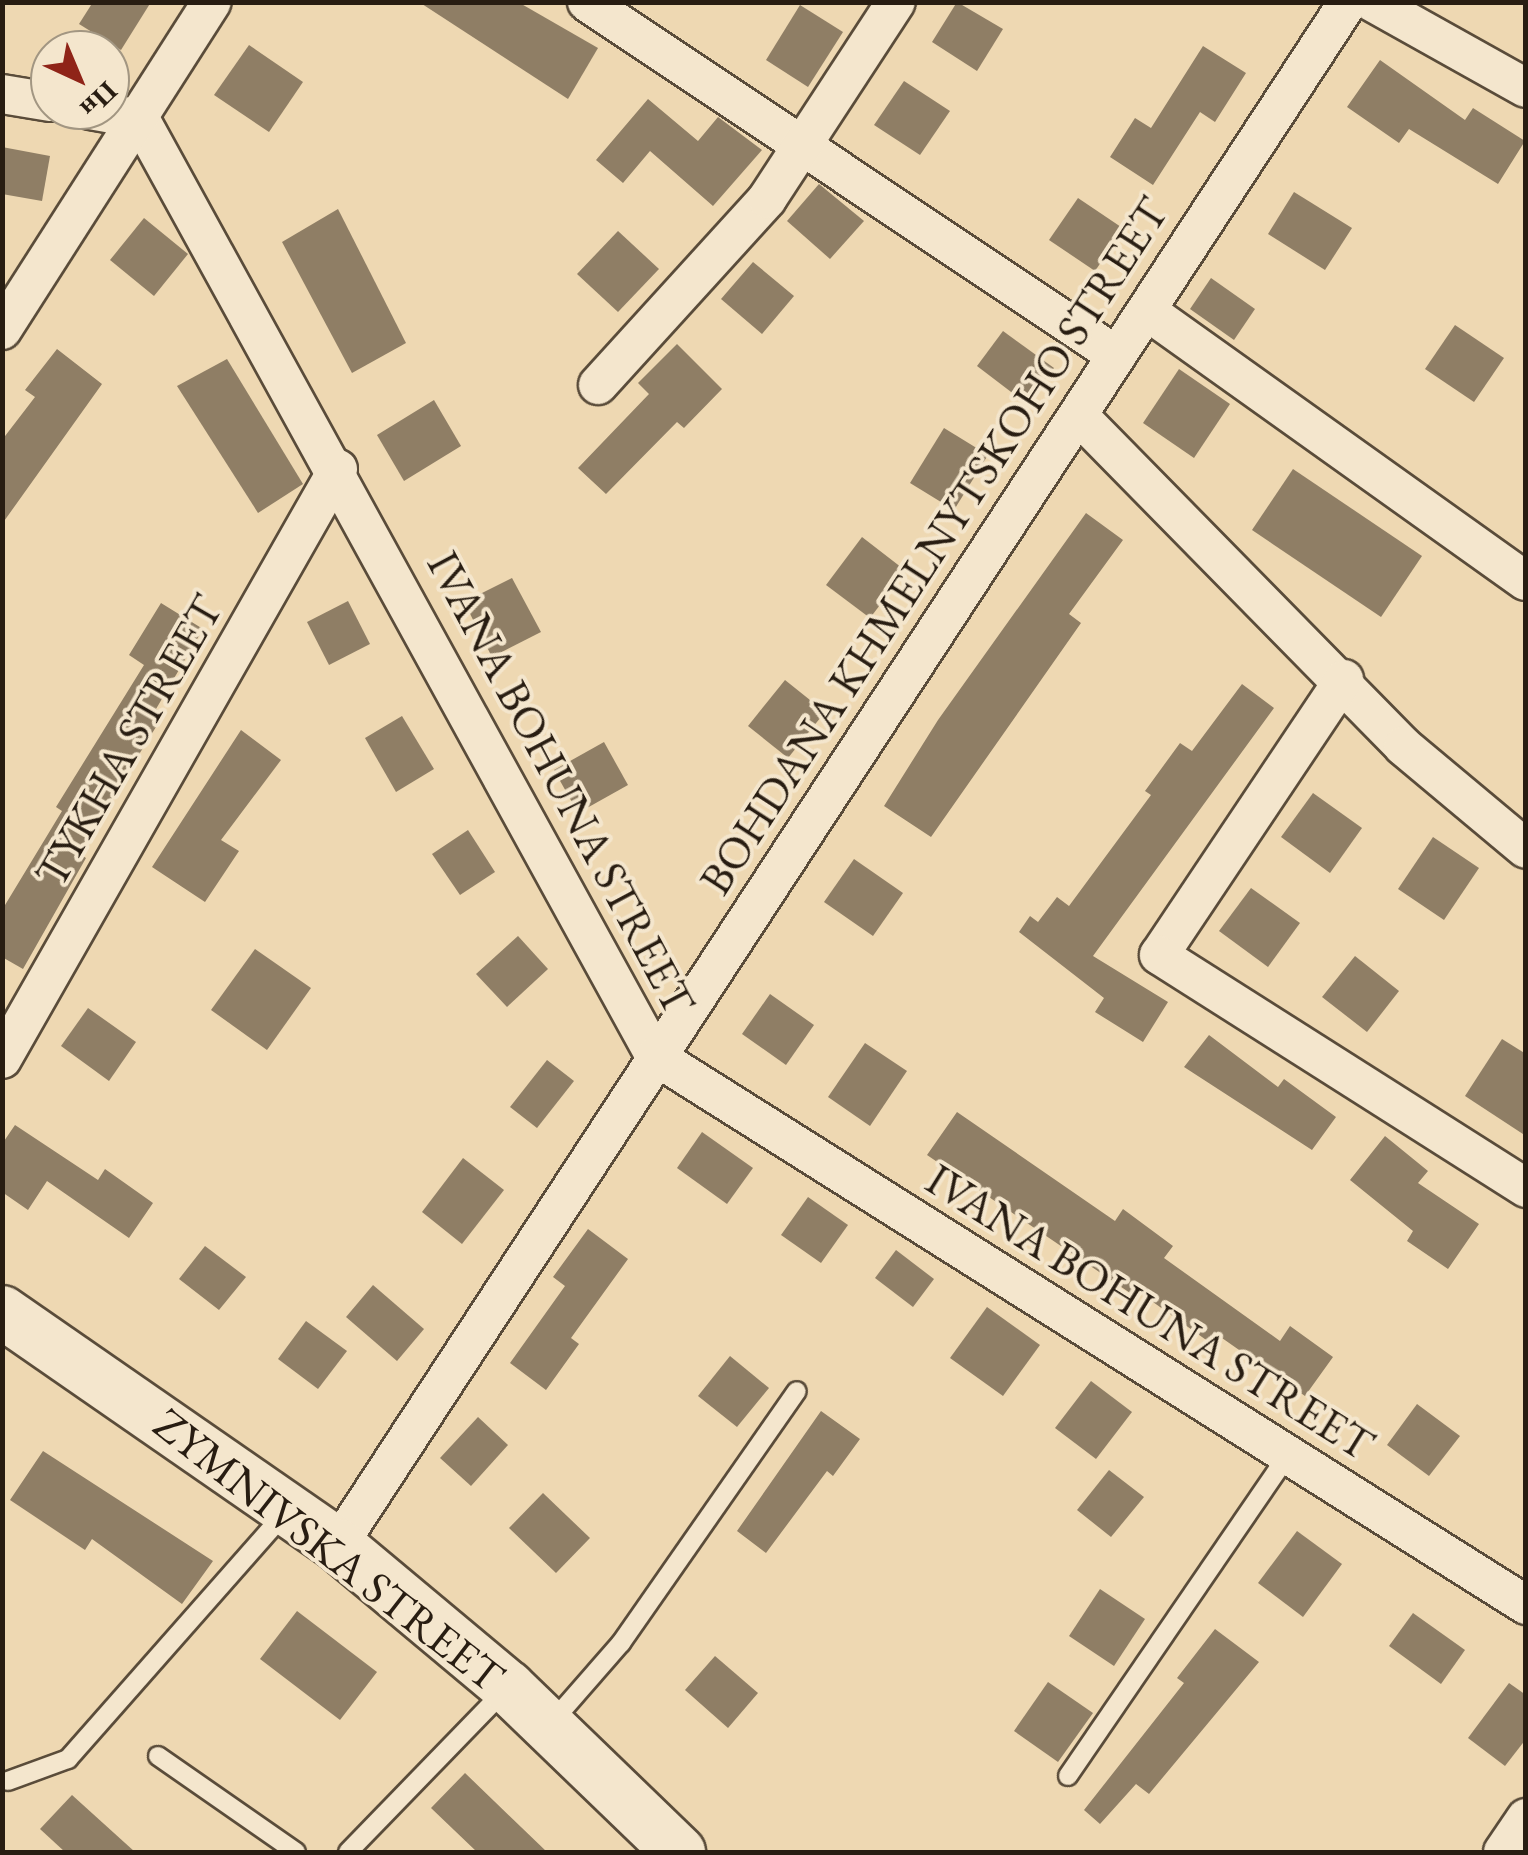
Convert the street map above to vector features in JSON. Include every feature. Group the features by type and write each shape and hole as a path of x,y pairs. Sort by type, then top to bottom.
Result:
{"main road":[{"name":"ZYMNIVSKA STREET","path":"2,1312 338,1545 508,1687 679,1852"}],"street":[{"path":"2,330 212,2"},
{"path":"586,2 1116,356"},
{"path":"598,386 767,199 805,147 896,2"},
{"name":"BOHDANA KHMELNYTSKOHO STREET","path":"338,1545 1348,2"},
{"path":"1372,2 1526,88"},
{"path":"2,94 30,99"},
{"path":"130,117 140,119"},
{"name":"IVANA BOHUNA STREET","path":"140,119 338,469 655,1056 1526,1606"},
{"path":"1146,311 1526,581"},
{"path":"1078,415 1344,679 1403,746 1526,848"},
{"name":"TYKHA STREET","path":"2,1059 338,469"},
{"path":"1344,679 1159,955 1526,1188"},
{"path":"1503,1852 1526,1818"}],"lane":[{"path":"548,1726 621,1643 797,1390"},
{"path":"1068,1776 1288,1455"},
{"path":"8,1782 68,1759 288,1510"},
{"path":"348,1852 508,1687"},
{"path":"158,1756 296,1852"}],"building":[{"path":"93,2 151,2 130,36 130,30 89,30 79,24"},
{"path":"419,2 518,2 598,48 568,99"},
{"path":"957,2 1003,29 977,71 932,42"},
{"path":"800,5 843,32 808,87 766,60"},
{"path":"249,45 303,82 269,132 214,95"},
{"path":"1203,46 1246,73 1215,122 1200,112 1153,185 1110,157 1135,118 1151,128"},
{"path":"1380,60 1465,120 1473,108 1525,141 1498,184 1409,129 1399,143 1347,107"},
{"path":"904,81 950,111 920,155 874,125"},
{"path":"648,99 698,141 718,117 762,150 713,206 650,151 623,183 596,160"},
{"path":"2,147 50,156 42,201 2,194"},
{"path":"819,184 864,221 830,259 787,221"},
{"path":"1294,192 1352,228 1325,270 1268,234"},
{"path":"1078,198 1124,229 1095,271 1049,240"},
{"path":"338,209 406,343 352,373 282,242"},
{"path":"144,218 188,254 154,296 110,260"},
{"path":"618,231 659,269 618,312 577,274"},
{"path":"753,262 794,296 762,334 721,299"},
{"path":"1211,278 1255,309 1234,340 1190,309"},
{"path":"1455,325 1504,358 1474,402 1425,369"},
{"path":"1003,331 1054,368 1027,404 977,366"},
{"path":"677,344 722,389 684,428 677,422 606,494 578,468 649,394 638,383"},
{"path":"57,349 102,384 2,524 2,440 35,397 25,390"},
{"path":"227,359 303,484 258,513 177,386"},
{"path":"1179,369 1230,404 1194,458 1143,423"},
{"path":"434,400 461,446 404,481 377,435"},
{"path":"944,428 988,455 954,510 910,483"},
{"path":"1293,469 1422,556 1381,617 1252,530"},
{"path":"1086,513 1123,540 1069,614 1081,623 931,837 884,806 938,720"},
{"path":"862,537 906,571 870,618 826,585"},
{"path":"512,578 541,632 492,657 464,602"},
{"path":"348,601 370,644 329,665 307,622"},
{"path":"161,603 203,629 156,709 164,714 78,853 86,858 23,969 2,957 2,910 62,811 56,807 144,665 129,655"},
{"path":"785,680 825,712 788,758 748,726"},
{"path":"1242,684 1274,708 1093,956 1168,1002 1143,1042 1095,1012 1104,998 1019,932 1030,916 1038,922 1057,897 1069,906 1151,795 1145,791 1180,743 1192,751"},
{"path":"402,716 434,769 396,792 365,738"},
{"path":"241,730 281,760 221,840 239,851 205,902 152,867"},
{"path":"604,742 628,785 578,813 554,770"},
{"path":"1313,793 1362,828 1330,873 1281,837"},
{"path":"468,830 495,872 460,895 432,854"},
{"path":"1433,837 1479,868 1444,920 1398,889"},
{"path":"854,859 903,893 873,936 824,902"},
{"path":"1251,888 1300,923 1268,967 1219,931"},
{"path":"518,936 548,969 507,1007 476,974"},
{"path":"255,949 311,988 267,1050 211,1010"},
{"path":"1355,956 1399,991 1367,1032 1322,997"},
{"path":"770,994 814,1025 786,1065 742,1034"},
{"path":"88,1008 136,1042 109,1081 61,1046"},
{"path":"1209,1035 1278,1087 1284,1079 1336,1117 1312,1150 1184,1067"},
{"path":"1502,1039 1526,1054 1526,1136 1465,1096"},
{"path":"865,1043 907,1071 870,1126 828,1097"},
{"path":"547,1060 574,1081 537,1128 510,1107"},
{"path":"957,1112 1115,1221 1123,1209 1173,1246 1164,1258 1280,1341 1290,1326 1333,1357 1305,1396 1222,1338 1216,1347 1139,1292 1136,1297 927,1155"},
{"path":"15,1125 98,1180 105,1169 153,1203 129,1238 47,1181 28,1210 2,1192 2,1144"},
{"path":"702,1132 753,1168 727,1204 677,1168"},
{"path":"1385,1136 1428,1171 1418,1183 1479,1224 1448,1269 1407,1241 1413,1231 1350,1180"},
{"path":"463,1158 504,1190 462,1244 422,1212"},
{"path":"808,1197 848,1225 821,1263 781,1235"},
{"path":"588,1229 628,1259 571,1338 579,1344 546,1390 510,1363 565,1286 553,1277"},
{"path":"205,1246 246,1277 219,1310 179,1279"},
{"path":"896,1250 934,1279 913,1307 875,1278"},
{"path":"373,1285 424,1329 397,1361 346,1317"},
{"path":"987,1307 1040,1345 1003,1396 950,1358"},
{"path":"306,1321 347,1351 318,1389 278,1359"},
{"path":"730,1356 769,1388 737,1427 698,1396"},
{"path":"1091,1381 1132,1412 1096,1459 1055,1428"},
{"path":"1417,1404 1460,1436 1429,1476 1387,1445"},
{"path":"821,1411 860,1439 833,1476 827,1471 766,1553 737,1531"},
{"path":"478,1417 508,1445 471,1486 440,1458"},
{"path":"43,1451 213,1561 182,1604 92,1539 85,1550 10,1500"},
{"path":"1109,1470 1144,1497 1111,1537 1077,1510"},
{"path":"543,1493 590,1538 556,1573 509,1528"},
{"path":"1297,1531 1342,1564 1303,1617 1258,1583"},
{"path":"1100,1589 1145,1619 1114,1666 1069,1636"},
{"path":"297,1611 377,1672 340,1720 260,1659"},
{"path":"1413,1613 1465,1650 1441,1684 1389,1646"},
{"path":"1215,1629 1259,1662 1149,1794 1136,1784 1100,1824 1084,1810 1184,1683 1177,1678"},
{"path":"715,1656 758,1693 728,1728 685,1690"},
{"path":"1048,1682 1093,1713 1058,1762 1014,1731"},
{"path":"1509,1683 1526,1695 1526,1739 1505,1766 1468,1738"},
{"path":"465,1773 547,1852 477,1852 431,1808"},
{"path":"72,1795 135,1852 65,1852 40,1829"}]}
